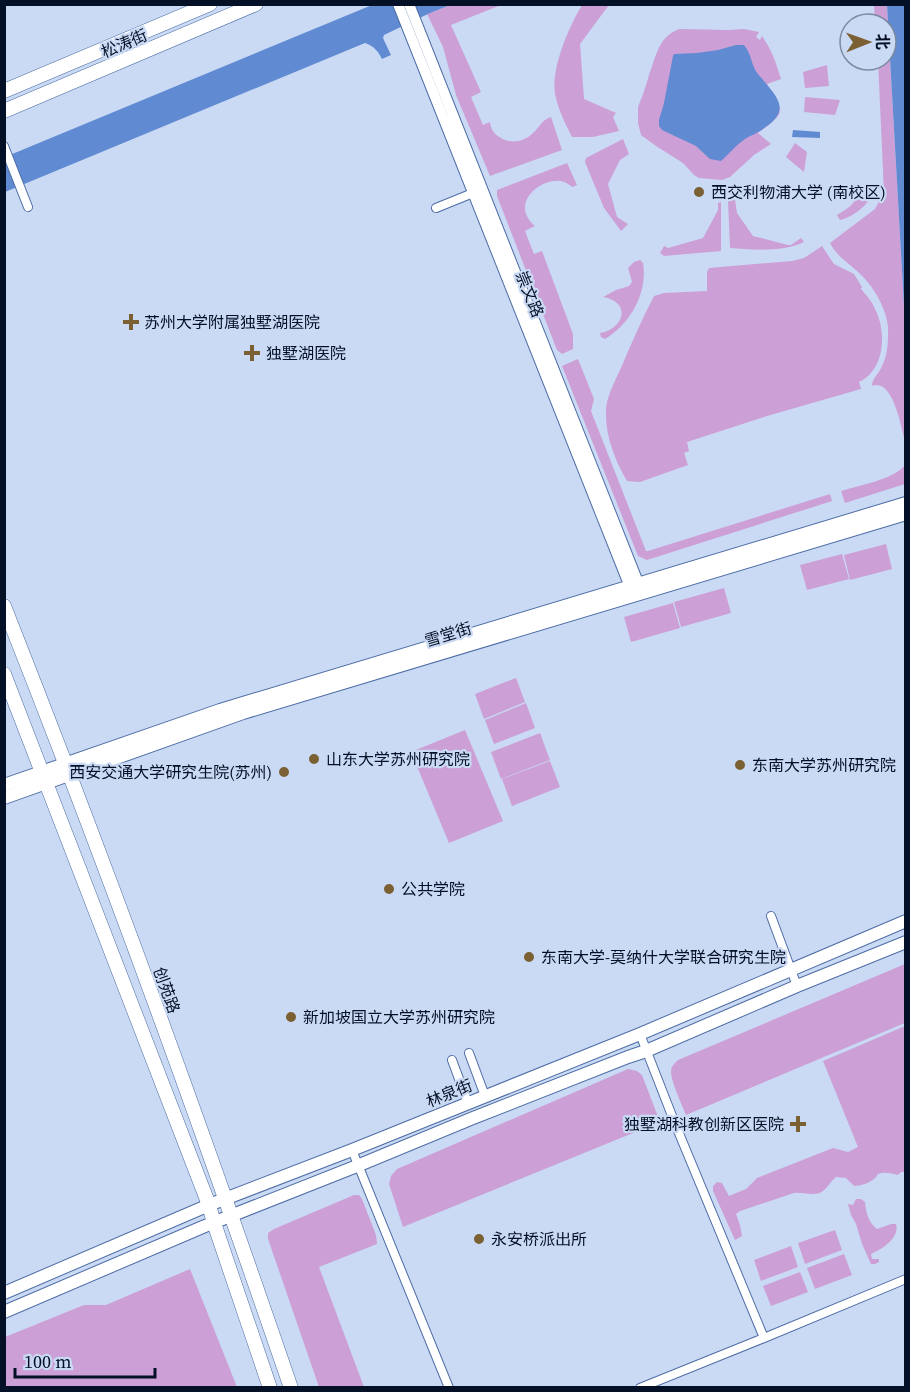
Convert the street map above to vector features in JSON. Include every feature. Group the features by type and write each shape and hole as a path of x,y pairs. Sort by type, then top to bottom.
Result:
{"main road":[{"name":"松涛街","path":"4,91 210,4"},
{"name":"松涛街","path":"4,111 256,4"},
{"name":"雪堂街","path":"4,798 45,777 69,769 906,503"},
{"name":"雪堂街","path":"636,590 906,514"},
{"name":"创苑路","path":"4,606 69,769 226,1198 291,1388"},
{"path":"4,674 209,1205 270,1388"},
{"name":"雪堂街","path":"4,784 45,777"},
{"name":"林泉街","path":"4,1293 209,1205 640,1034 906,921"},
{"name":"林泉街","path":"4,1312 232,1215 646,1051 906,942"}],"street":[{"name":"崇文路","path":"398,4 412,26 636,590"},
{"name":"崇文路","path":"409,4 412,26"},
{"path":"5,149 28,207"},
{"path":"439,207 479,191"},
{"path":"771,916 797,986"},
{"path":"640,1034 764,1338"},
{"path":"468,1053 485,1096"},
{"path":"452,1060 468,1103"},
{"path":"352,1150 449,1388"},
{"path":"640,1388 906,1279"}],"shaded area":[{"path":"450,5 501,5 451,25 481,92 471,97 483,125 490,122 492,130 499,136 505,140 517,141 529,136 551,117 562,150 490,176 456,95 443,47 427,14"},
{"path":"582,5 609,5 580,44 584,99 616,113 613,117 619,131 593,137 572,137 560,111 554,83 558,60"},
{"path":"874,5 887,5 887,12 874,12"},
{"path":"679,29 744,29 759,32 756,37 760,40 762,36 765,41 781,79 767,84 777,101 780,112 774,121 758,133 771,144 754,155 730,177 722,180 699,178 683,163 641,135 638,107 656,55 666,37"},
{"path":"827,65 829,86 805,88 803,72"},
{"path":"879,72 891,72 905,324 905,441 891,396 879,385 872,386 884,362 887,350 888,326 884,309 870,285 830,243 875,209 884,193"},
{"path":"805,97 840,100 835,115 804,112"},
{"path":"623,139 629,154 620,160 608,184 617,217 628,224 621,231 604,208 585,162 586,158"},
{"path":"795,143 807,152 804,172 786,157"},
{"path":"567,163 577,185 573,187 560,181 547,183 534,190 526,201 525,207 528,218 535,226 525,231 534,254 542,251 573,334 573,349 562,354 557,350 497,196 497,190"},
{"path":"867,192 871,195 863,207 840,220 837,215 852,205 857,195 862,198"},
{"path":"735,200 737,213 753,236 788,245 801,238 804,242 778,249 730,248 728,201"},
{"path":"721,202 721,251 664,256 660,253 664,246 668,248 703,238 718,210 718,203"},
{"path":"822,246 834,264 854,274 879,318 882,339 879,360 868,376 859,382 861,389 687,442 689,451 684,453 688,465 640,482 627,481 609,438 606,406 654,296 664,293 707,291 709,268 792,261 804,258"},
{"path":"640,260 643,263 644,274 640,296 622,325 605,339 600,333 615,326 619,321 621,310 618,304 603,297 629,286 632,282 628,268"},
{"path":"578,359 594,399 591,411 646,551 830,494 832,501 647,560 638,556 562,366"},
{"path":"905,465 905,484 845,503 841,491 893,475"},
{"path":"886,544 892,569 850,580 844,555"},
{"path":"842,554 849,579 807,590 800,565"},
{"path":"724,588 731,613 681,627 674,602"},
{"path":"673,603 680,628 631,642 624,617"},
{"path":"516,678 525,702 484,719 475,694"},
{"path":"526,703 535,728 494,744 485,720"},
{"path":"465,730 503,821 449,843 411,752"},
{"path":"540,733 550,760 501,779 491,752"},
{"path":"550,761 560,787 512,806 502,779"},
{"path":"905,964 905,1023 686,1115 671,1076 673,1065 678,1060"},
{"path":"905,1026 905,1172 898,1175 878,1174 870,1182 857,1186 846,1178 836,1177 820,1193 794,1193 740,1211 736,1214 742,1236 735,1240 713,1191 713,1186 717,1182 722,1183 729,1196 746,1189 757,1178 833,1148 848,1152 858,1147 823,1061"},
{"path":"628,1069 642,1075 660,1122 403,1227 389,1184 391,1176 397,1169"},
{"path":"354,1195 359,1195 362,1199 376,1235 377,1244 319,1267 364,1387 319,1387 268,1239 268,1233"},
{"path":"856,1199 865,1202 868,1217 877,1229 896,1224 897,1229 893,1238 871,1254 872,1259 879,1259 879,1262 875,1264 871,1264 851,1215 848,1204 853,1205"},
{"path":"835,1230 842,1250 805,1264 798,1243"},
{"path":"791,1246 798,1267 761,1281 754,1260"},
{"path":"844,1254 852,1275 815,1289 807,1268"},
{"path":"190,1269 237,1387 5,1387 5,1337 84,1305 106,1305"},
{"path":"800,1272 808,1292 771,1306 763,1286"}],"water":[{"path":"372,5 450,5 384,35 383,38 391,55 382,59 375,49 365,43 5,192 5,157"},
{"path":"887,5 905,5 905,324 891,72 898,72 898,12 887,12"},
{"path":"744,45 747,49 756,71 777,98 779,111 769,125 742,141 721,161 710,159 696,146 662,130 659,120 674,54 718,50"},
{"path":"793,130 820,132 820,138 792,137"}],"place":[{"name":"西交利物浦大学 (南校区)","path":"699,192"},
{"name":"苏州大学附属独墅湖医院","path":"131,322"},
{"name":"独墅湖医院","path":"252,353"},
{"name":"山东大学苏州研究院","path":"314,759"},
{"name":"东南大学苏州研究院","path":"740,765"},
{"name":"西安交通大学研究生院(苏州)","path":"284,772"},
{"name":"公共学院","path":"389,889"},
{"name":"东南大学-莫纳什大学联合研究生院","path":"529,957"},
{"name":"新加坡国立大学苏州研究院","path":"291,1017"},
{"name":"独墅湖科教创新区医院","path":"798,1124"},
{"name":"永安桥派出所","path":"479,1239"}]}
